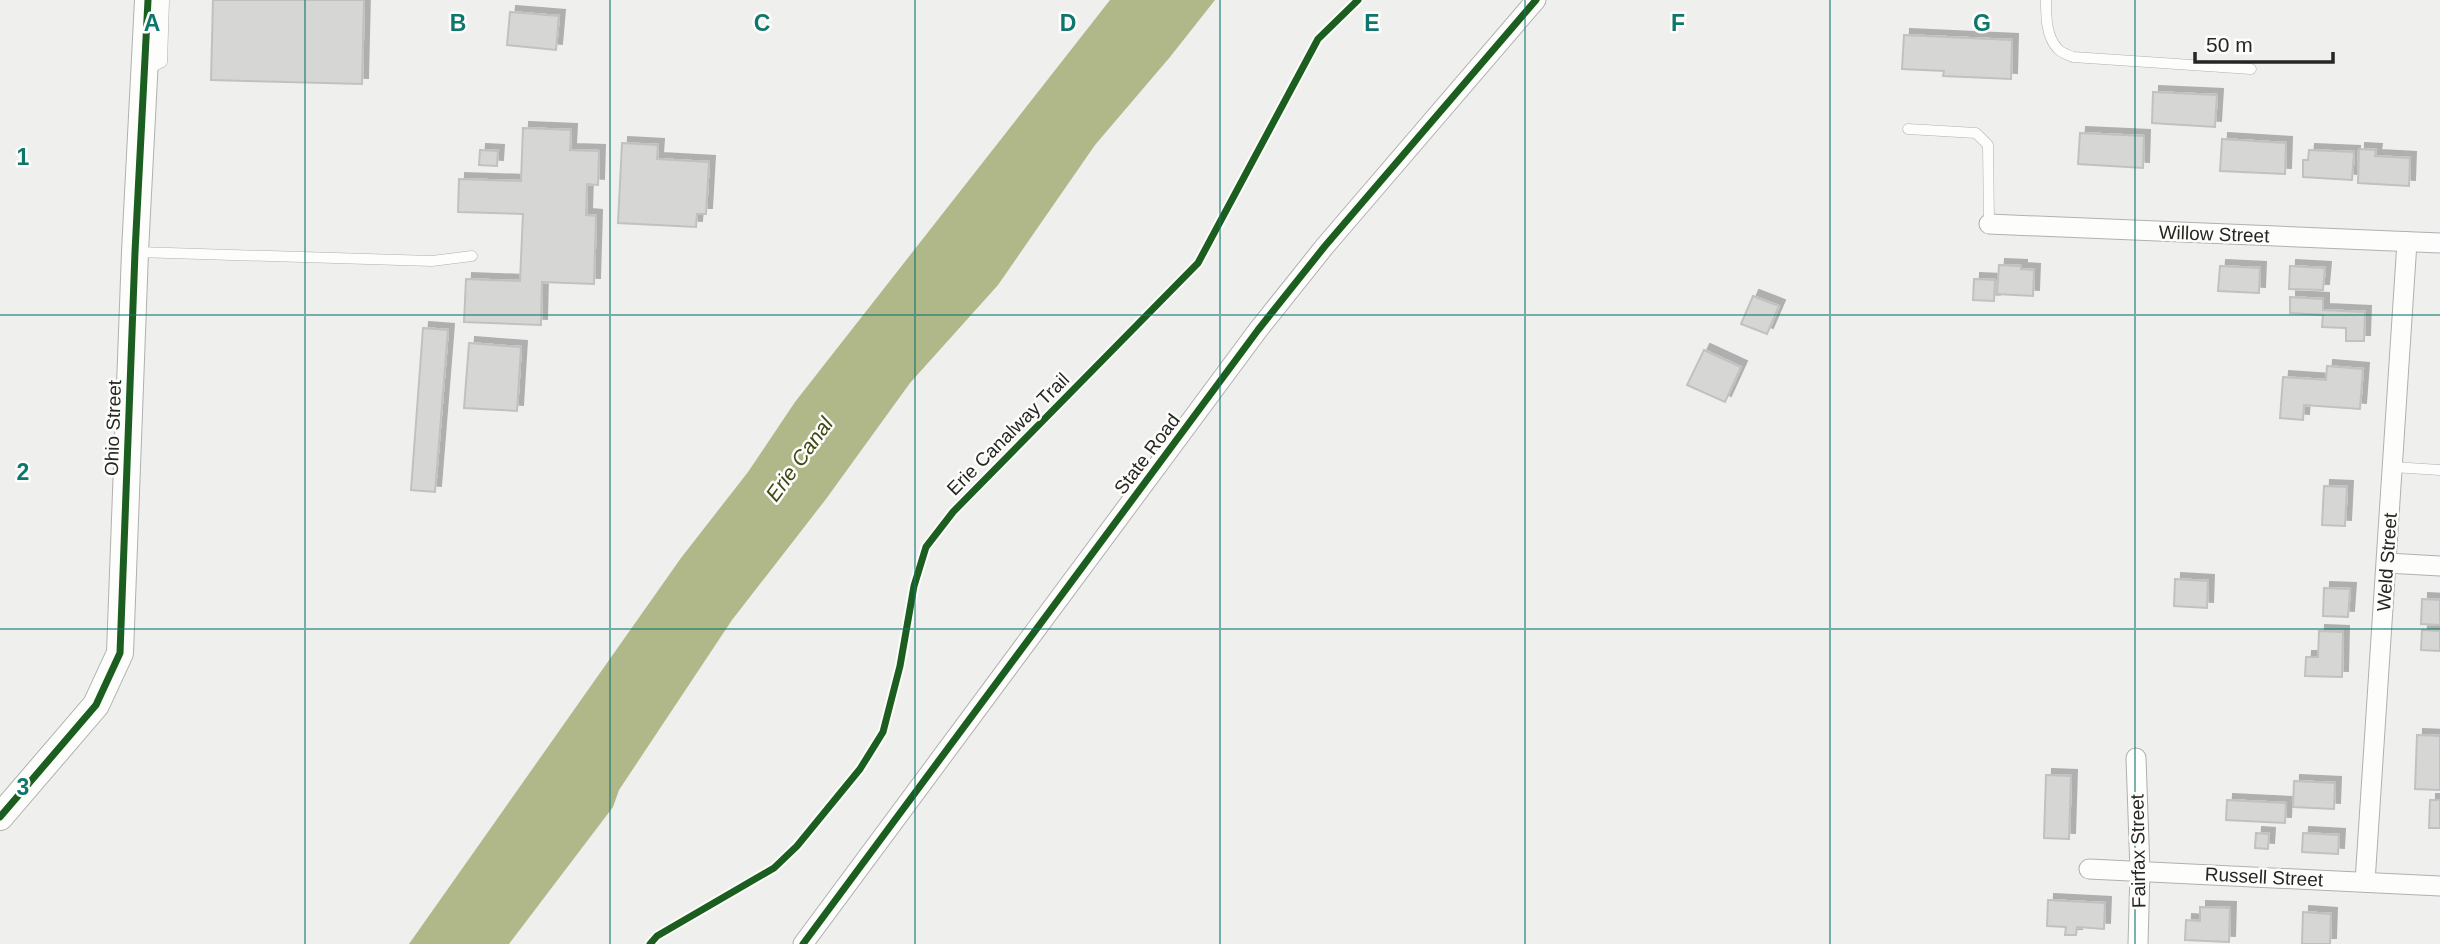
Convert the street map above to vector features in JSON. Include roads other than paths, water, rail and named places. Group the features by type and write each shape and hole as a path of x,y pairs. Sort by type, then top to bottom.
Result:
{"street":[{"name":"Ohio Street","path":"0,817 96,705 120,653 135,252 148,0"},
{"name":"State Road","path":"803,944 1258,330 1325,246 1536,0"},
{"name":"Willow Street","path":"1989,224 2440,243"},
{"name":"Weld Street","path":"2365,882 2407,242"},
{"path":"2387,563 2440,566"},
{"name":"Fairfax Street","path":"2136,758 2140,871 2138,944"},
{"name":"Russell Street","path":"2088,869 2440,886"}],"lane":[{"path":"145,70 162,62 164,0"},
{"path":"2046,0 2049,33 2059,50 2073,57 2251,69"},
{"path":"1908,129 1976,133 1988,145 1989,224"},
{"path":"135,252 432,261 472,256"},
{"path":"2393,467 2440,470"}],"water":[{"name":"Erie Canal","path":"1110,0 1215,0 1095,145 998,285 910,383 826,499 732,620 619,790 613,807 509,944 409,944 681,558 748,472 795,402"}]}
